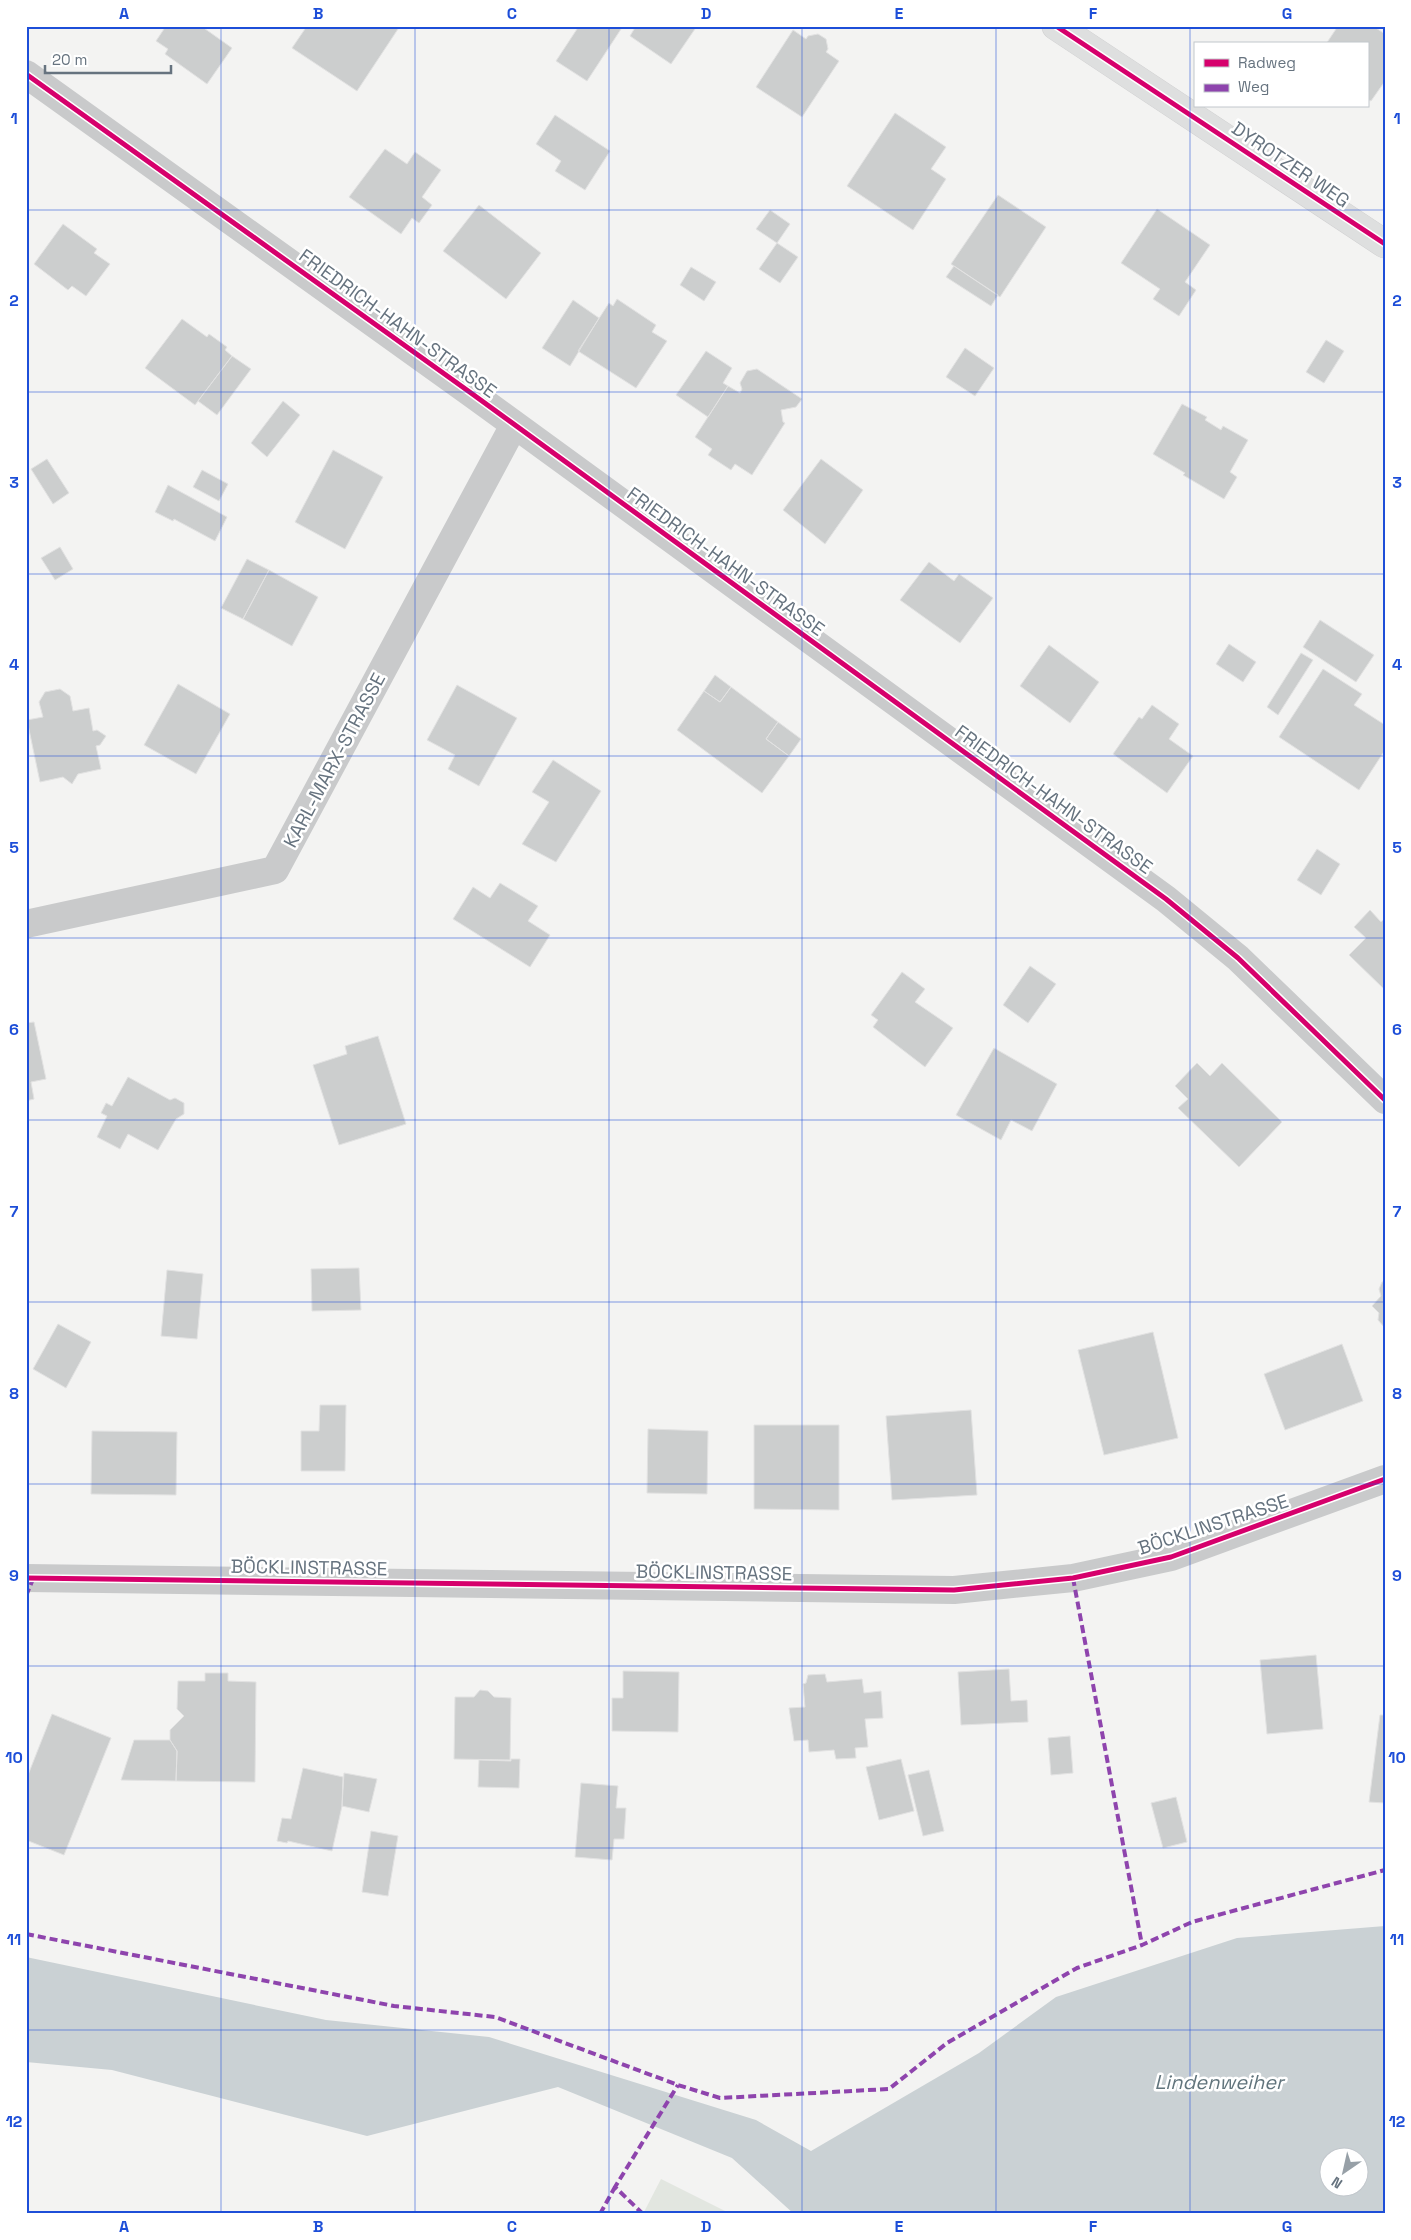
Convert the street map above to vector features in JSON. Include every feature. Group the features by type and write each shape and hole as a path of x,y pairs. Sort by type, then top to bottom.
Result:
{"street":[{"name":"DYROTZER WEG","path":"1056,26 1385,244"},
{"name":"FRIEDRICH-HAHN-STRASSE","path":"26,74 1166,898 1238,958 1385,1100"},
{"name":"KARL-MARX-STRASSE","path":"26,924 275,870 514,425"},
{"name":"BÖCKLINSTRASSE","path":"26,1578 954,1590 1073,1578 1172,1557 1385,1479"}],"shaded area":[{"path":"661,2179 731,2214 643,2214"}],"water":[{"name":"Lindenweiher","path":"1385,1926 1385,2214 794,2214 732,2158 558,2087 367,2136 112,2070 26,2062 26,1957 326,2020 489,2037 756,2120 811,2151 979,2053 1056,1997 1237,1938"}],"building":[{"path":"166,26 201,26 232,48 207,84 165,54 168,49 156,41"},
{"path":"307,26 400,26 357,91 292,48"},
{"path":"579,26 623,26 587,81 556,61"},
{"path":"636,26 697,26 671,64 630,36"},
{"path":"1338,26 1373,26 1385,34 1385,81 1371,101 1368,100 1368,42 1327,42"},
{"path":"793,30 806,39 808,36 818,34 826,39 828,49 826,52 839,61 802,117 756,87"},
{"path":"895,113 946,147 931,169 946,179 913,230 847,186"},
{"path":"555,115 610,151 585,190 555,171 561,161 536,144"},
{"path":"385,149 407,164 415,152 441,170 422,197 432,205 419,223 412,218 401,234 349,197"},
{"path":"998,195 1046,227 1000,297 951,264"},
{"path":"479,205 541,253 506,299 443,251"},
{"path":"1157,209 1210,245 1185,282 1196,290 1179,316 1153,299 1160,289 1121,263"},
{"path":"770,210 790,224 777,243 756,229"},
{"path":"63,224 97,249 94,253 110,264 86,296 72,286 68,290 34,264"},
{"path":"777,243 798,257 780,283 759,269"},
{"path":"954,266 998,295 991,306 946,277"},
{"path":"691,267 716,282 704,301 680,285"},
{"path":"617,299 656,325 652,332 667,341 636,388 578,351 609,303 613,306"},
{"path":"573,300 599,318 570,366 542,348"},
{"path":"182,319 207,337 209,334 227,347 225,350 232,356 195,405 145,368"},
{"path":"1326,340 1344,351 1324,383 1306,372"},
{"path":"965,348 994,368 975,396 946,377"},
{"path":"706,351 732,368 723,383 728,386 708,417 676,395"},
{"path":"232,356 251,369 217,415 198,401"},
{"path":"757,369 802,399 796,407 781,410 783,422 785,423 752,475 735,464 731,470 708,455 712,449 695,437 728,386 740,393 742,389 740,383 747,371"},
{"path":"283,401 300,415 267,457 251,443"},
{"path":"1182,404 1207,417 1205,420 1221,430 1223,426 1248,440 1230,472 1237,477 1224,499 1183,475 1185,473 1153,454"},
{"path":"333,450 383,477 345,549 295,522"},
{"path":"47,459 69,493 53,504 31,469"},
{"path":"821,459 863,490 825,544 783,510"},
{"path":"202,470 228,484 219,501 193,487"},
{"path":"168,485 227,517 215,541 174,519 173,521 155,512"},
{"path":"60,547 73,569 55,580 41,558"},
{"path":"247,559 269,570 243,619 221,608"},
{"path":"929,562 954,581 959,574 993,598 960,643 900,600"},
{"path":"269,570 318,597 292,646 243,619"},
{"path":"1320,620 1374,655 1356,682 1303,647"},
{"path":"1229,644 1256,662 1243,682 1216,664"},
{"path":"1049,645 1099,682 1070,723 1020,686"},
{"path":"1301,653 1313,660 1278,715 1267,707"},
{"path":"1323,669 1362,694 1354,705 1385,725 1385,750 1359,790 1279,737"},
{"path":"715,675 731,687 720,702 704,691"},
{"path":"178,684 230,714 196,774 144,745"},
{"path":"457,685 517,718 479,786 448,769 455,755 427,740"},
{"path":"731,687 778,722 766,739 789,756 762,793 677,730 704,691 720,702"},
{"path":"60,689 70,696 73,711 89,708 93,731 97,730 106,736 100,745 96,746 101,769 78,774 72,784 63,777 40,782 27,720 43,717 39,702 45,692"},
{"path":"1152,705 1179,724 1169,739 1193,756 1167,793 1113,754 1139,717 1142,719"},
{"path":"778,722 801,739 789,756 766,739"},
{"path":"553,760 601,791 556,862 522,844 549,802 532,792"},
{"path":"1317,849 1340,864 1321,895 1297,880"},
{"path":"500,883 538,906 528,921 550,935 530,967 453,919 473,887 490,898"},
{"path":"1370,910 1381,922 1385,918 1385,990 1349,955 1366,938 1354,927"},
{"path":"1030,966 1056,984 1028,1023 1003,1005"},
{"path":"902,972 925,989 915,1002 953,1028 925,1067 873,1027 878,1020 871,1015"},
{"path":"34,1022 46,1079 31,1082 34,1099 26,1101 26,1023"},
{"path":"378,1036 406,1124 339,1145 313,1065 347,1054 345,1046"},
{"path":"994,1048 1057,1084 1032,1131 1011,1120 1001,1140 956,1115"},
{"path":"1197,1063 1210,1076 1222,1063 1282,1122 1239,1167 1178,1108 1188,1099 1175,1086"},
{"path":"128,1077 170,1100 175,1098 184,1103 184,1114 176,1119 158,1150 128,1134 120,1149 97,1137 107,1116 101,1113 106,1103 112,1106"},
{"path":"359,1268 361,1310 312,1311 311,1269"},
{"path":"167,1270 203,1274 197,1339 161,1336"},
{"path":"1385,1281 1385,1328 1378,1320 1379,1313 1372,1306 1381,1296 1379,1289 1382,1282"},
{"path":"58,1324 91,1342 66,1388 33,1369"},
{"path":"1153,1332 1178,1438 1104,1455 1078,1350"},
{"path":"1342,1344 1363,1401 1285,1430 1264,1374"},
{"path":"320,1405 346,1405 345,1471 301,1471 301,1431 319,1431"},
{"path":"971,1410 977,1495 892,1500 886,1416"},
{"path":"754,1425 839,1425 839,1510 754,1509"},
{"path":"648,1429 708,1431 707,1494 647,1493"},
{"path":"92,1431 177,1432 176,1495 91,1494"},
{"path":"1316,1655 1323,1729 1267,1734 1260,1660"},
{"path":"1009,1669 1011,1701 1027,1700 1028,1722 961,1725 958,1672"},
{"path":"623,1671 679,1672 678,1732 612,1731 612,1698 623,1698"},
{"path":"205,1673 228,1673 228,1681 256,1682 255,1782 176,1781 177,1751 170,1740 170,1730 184,1716 177,1709 178,1681 205,1681"},
{"path":"825,1674 827,1682 862,1679 864,1693 881,1691 883,1718 865,1719 868,1747 855,1748 856,1758 836,1759 834,1750 809,1752 808,1740 794,1741 789,1708 805,1707 803,1684 806,1683 808,1675"},
{"path":"480,1690 488,1691 494,1697 511,1698 510,1760 454,1759 455,1697 474,1697"},
{"path":"52,1714 111,1738 64,1855 26,1840 26,1780"},
{"path":"1380,1715 1385,1715 1385,1803 1369,1802"},
{"path":"1070,1736 1073,1773 1051,1775 1048,1738"},
{"path":"134,1740 170,1740 177,1751 176,1781 121,1780"},
{"path":"511,1759 520,1759 519,1788 478,1787 479,1760 511,1761"},
{"path":"901,1759 914,1811 879,1820 866,1767"},
{"path":"303,1768 343,1777 342,1806 332,1851 288,1841 287,1843 277,1841 282,1818 291,1819"},
{"path":"929,1770 944,1831 923,1836 908,1775"},
{"path":"344,1773 377,1779 369,1812 342,1806"},
{"path":"581,1783 618,1786 616,1808 626,1808 624,1839 614,1839 612,1860 575,1857"},
{"path":"1176,1797 1187,1842 1163,1848 1151,1803"},
{"path":"371,1831 398,1836 388,1896 362,1892"}],"marked path":[{"path":"1073,1578 1142,1945"},
{"path":"26,1596 33,1579"},
{"path":"26,1934 394,2006 495,2017 678,2085 720,2098 889,2089 947,2043 1077,1968 1142,1945 1192,1922 1385,1870"},
{"path":"643,2214 615,2187 678,2085"},
{"path":"600,2214 615,2187"}],"cycle path":[{"path":"1056,26 1385,244"},
{"path":"26,74 471,393 1166,899 1238,958 1385,1100"},
{"path":"26,1578 954,1590 1073,1578 1171,1557 1385,1479"}]}
